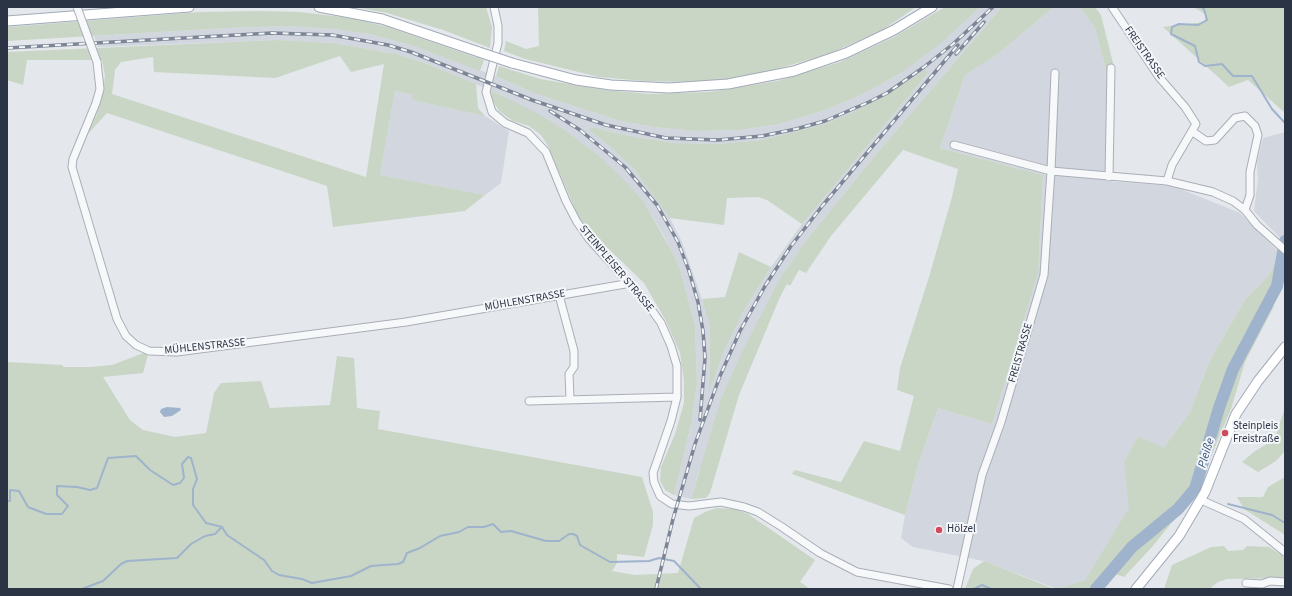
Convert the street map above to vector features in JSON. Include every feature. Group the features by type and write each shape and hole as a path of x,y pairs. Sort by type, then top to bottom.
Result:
{"main road":[{"path":"7,21 189,7"},
{"path":"319,7 382,19 512,63 576,80 611,85 669,88 728,84 794,71 846,52 894,30 932,7"},
{"path":"1136,589 1179,536 1201,500 1236,414 1258,381 1285,347"}],"street":[{"name":"MÜHLENSTRASSE","path":"77,7 97,62 100,89 96,103 72,159 72,167 117,319 126,336 136,346 149,351 177,352 406,322 631,283"},
{"name":"STEINPLEISER STRASSE","path":"494,7 498,26 498,43 486,92 492,112 505,123 528,133 546,152 566,201 577,222 589,239 631,283 657,318 671,346 676,366 677,397 671,421 653,473 656,491 660,496 672,504 689,506 721,502 758,512 820,553 857,572 950,589"},
{"name":"FREISTRASSE","path":"1112,7 1159,77 1185,107 1196,124 1192,132"},
{"path":"1109,176 1111,68"},
{"name":"FREISTRASSE","path":"958,589 982,475 1001,422 1044,275 1051,171 1055,73"},
{"path":"1167,181 1172,164 1192,132 1206,141 1215,140 1235,118 1245,116 1255,126 1258,135 1250,172 1250,195 1245,210"},
{"path":"954,145 1051,171 1167,181 1213,192 1233,200 1245,210 1257,225 1285,250"},
{"path":"559,295 574,351 574,367 569,374 570,398"},
{"path":"529,401 570,398 677,397"},
{"path":"1201,500 1244,519 1285,552"},
{"path":"1246,583 1262,584 1270,580 1285,582"}],"shaded area":[{"path":"980,7 1002,7 878,152 809,237 782,275 698,474 691,499 674,495 692,420 697,383 695,326 681,272 664,236 646,205 502,95 422,62 396,54 333,43 276,40 98,47 94,36 287,26 334,29 369,34 414,46 496,76 534,93 617,120 653,127 696,131 740,130 779,124 823,111 861,95 901,73","holes":["928,73 802,224 771,267 743,312 724,351 709,391 710,328 702,299 682,242 670,218 634,169 590,130 591,127 629,136 674,143 718,144 762,140 825,124 853,112"]},
{"path":"1054,7 1080,7 1095,28 1107,74 1106,181 1173,186 1240,213 1280,253 1268,277 1246,298 1210,360 1190,412 1164,449 1138,436 1124,462 1130,508 1085,580 1057,589 984,561 913,547 901,538 905,515 918,465 938,408 992,424 1038,274 1043,175 940,148 965,75 994,57"},
{"path":"395,91 413,95 413,100 485,116 509,131 501,183 485,195 380,175"},
{"path":"1285,132 1285,243 1254,211 1258,179 1257,162 1263,138"}],"green space":[{"path":"355,7 486,7 492,27 490,48 443,30 387,13"},
{"path":"538,7 916,7 884,29 831,53 777,69 729,79 689,82 644,81 599,77 525,59 504,51 506,41 526,49 539,46"},
{"path":"945,7 980,7 941,43 901,73 861,95 823,111 779,124 740,130 696,131 653,127 617,120 534,93 496,76 499,66 540,79 605,90 650,94 709,92 777,81 840,62 894,37"},
{"path":"1002,7 1054,7 994,57 965,75 940,148 1043,175 1038,274 992,424 938,408 918,465 905,515 792,474 795,470 841,482 864,441 900,451 914,396 897,390 900,368 929,277 952,197 958,169 903,150 831,236 806,273 799,270 790,286 787,284 780,297 739,395 710,493 706,498 691,499 721,399 743,350 782,275 809,237 878,152"},
{"path":"1080,7 1095,7 1101,15 1114,67 1107,74 1095,28"},
{"path":"1187,7 1285,7 1285,113 1248,80 1229,87 1163,27 1205,22 1205,14 1195,8"},
{"path":"199,12 299,12 351,18 388,27 484,60 480,71 414,46 369,34 334,29 287,26 7,41 7,27"},
{"path":"276,40 333,43 396,54 422,62 476,84 478,108 485,116 412,100 413,95 395,91 380,175 485,195 465,211 333,227 327,186 107,113 87,135 97,114 103,93 105,75 102,60 27,60 23,85 7,80 7,52","holes":["340,56 351,72 384,64 366,177 112,94 115,70 121,62 153,57 154,72 275,78"]},
{"path":"925,70 928,73 802,224 767,200 758,197 727,198 724,225 670,218 634,169 607,144 589,130 591,127 629,136 674,143 718,144 762,140 825,124 853,112 888,94"},
{"path":"491,90 535,112 563,129 599,156 628,184 646,205 673,254 681,272 695,326 697,383 692,420 674,495 665,490 660,481 661,467 675,434 684,403 684,380 680,353 666,321 644,283 590,231 578,216 548,146 541,135 529,126 513,121 499,111 493,101"},
{"path":"739,252 771,267 743,312 724,351 709,392 710,328 702,299 725,297"},
{"path":"1280,253 1285,256 1285,266 1273,308 1245,362 1231,409 1195,494 1152,547 1124,577 1112,573 1097,589 1057,589 1085,580 1129,508 1124,462 1138,436 1164,448 1190,412 1210,360 1246,298 1268,277"},
{"path":"149,351 143,373 103,377 130,420 143,430 175,437 206,433 214,393 221,383 261,381 270,408 330,405 337,356 354,358 357,408 380,411 378,429 642,477 653,512 653,525 644,557 617,554 617,563 612,571 635,575 678,573 694,518 717,508 735,509 748,514 815,560 800,582 810,589 7,589 7,362 63,365 63,367 91,367 112,365"},
{"path":"1285,408 1285,451 1276,461 1258,472 1242,462 1255,451 1274,440"},
{"path":"1285,477 1285,535 1244,509 1237,497 1263,497 1268,487"},
{"path":"1224,546 1228,551 1243,550 1247,546 1269,547 1285,557 1285,578 1227,579 1218,582 1209,589 1164,589 1172,565 1211,547"},
{"path":"984,561 1054,589 965,589 973,569"}],"water":[{"path":"167,407 180,408 181,410 172,416 164,417 160,412 161,409"}],"waterway":[{"path":"1201,7 1204,9 1207,20 1198,25 1179,24 1172,27 1171,34 1195,46 1199,62 1205,66 1222,64 1233,76 1252,76 1272,109 1285,123"},
{"name":"Pleiße","path":"1096,589 1132,547 1178,509 1195,489 1219,408 1233,369 1277,286 1285,241"},
{"path":"7,501 10,501 10,490 19,491 28,507 46,514 62,514 68,506 57,495 57,486 77,487 90,490 97,488 108,458 136,456 150,470 173,485 180,483 184,478 182,464 188,457 191,458 197,479 193,489 193,505 206,523 222,527 227,535 264,560 272,571 279,575 302,579 312,583 351,576 371,566 398,564 403,562 407,553 420,548 440,536 459,532 468,527 484,527 493,524 501,532 511,531 546,541 559,541 569,534 573,534 577,536 580,545 610,562 649,561 659,558 674,561 701,589"},
{"path":"1228,504 1272,515 1285,523"},
{"path":"82,589 103,581 121,564 127,561 177,558 191,544 205,536 215,534 222,527"},
{"path":"974,589 982,585 991,589"}],"railway":[{"path":"7,48 272,33 332,35 388,45 411,52 532,100 606,125 666,138 718,140 762,136 796,129 825,121 869,102 887,93 924,67 953,44 993,7"},
{"path":"956,54 984,22"},
{"path":"656,589 673,519 695,444 720,376 740,331 765,286 791,246 823,205 958,45"},
{"path":"550,111 580,130 625,167 657,205 678,242 689,271 698,302 703,331 705,358 700,420"}],"place":[{"name":"Steinpleis Freistraße","path":"1225,433"},
{"name":"Hölzel","path":"939,530"}]}
